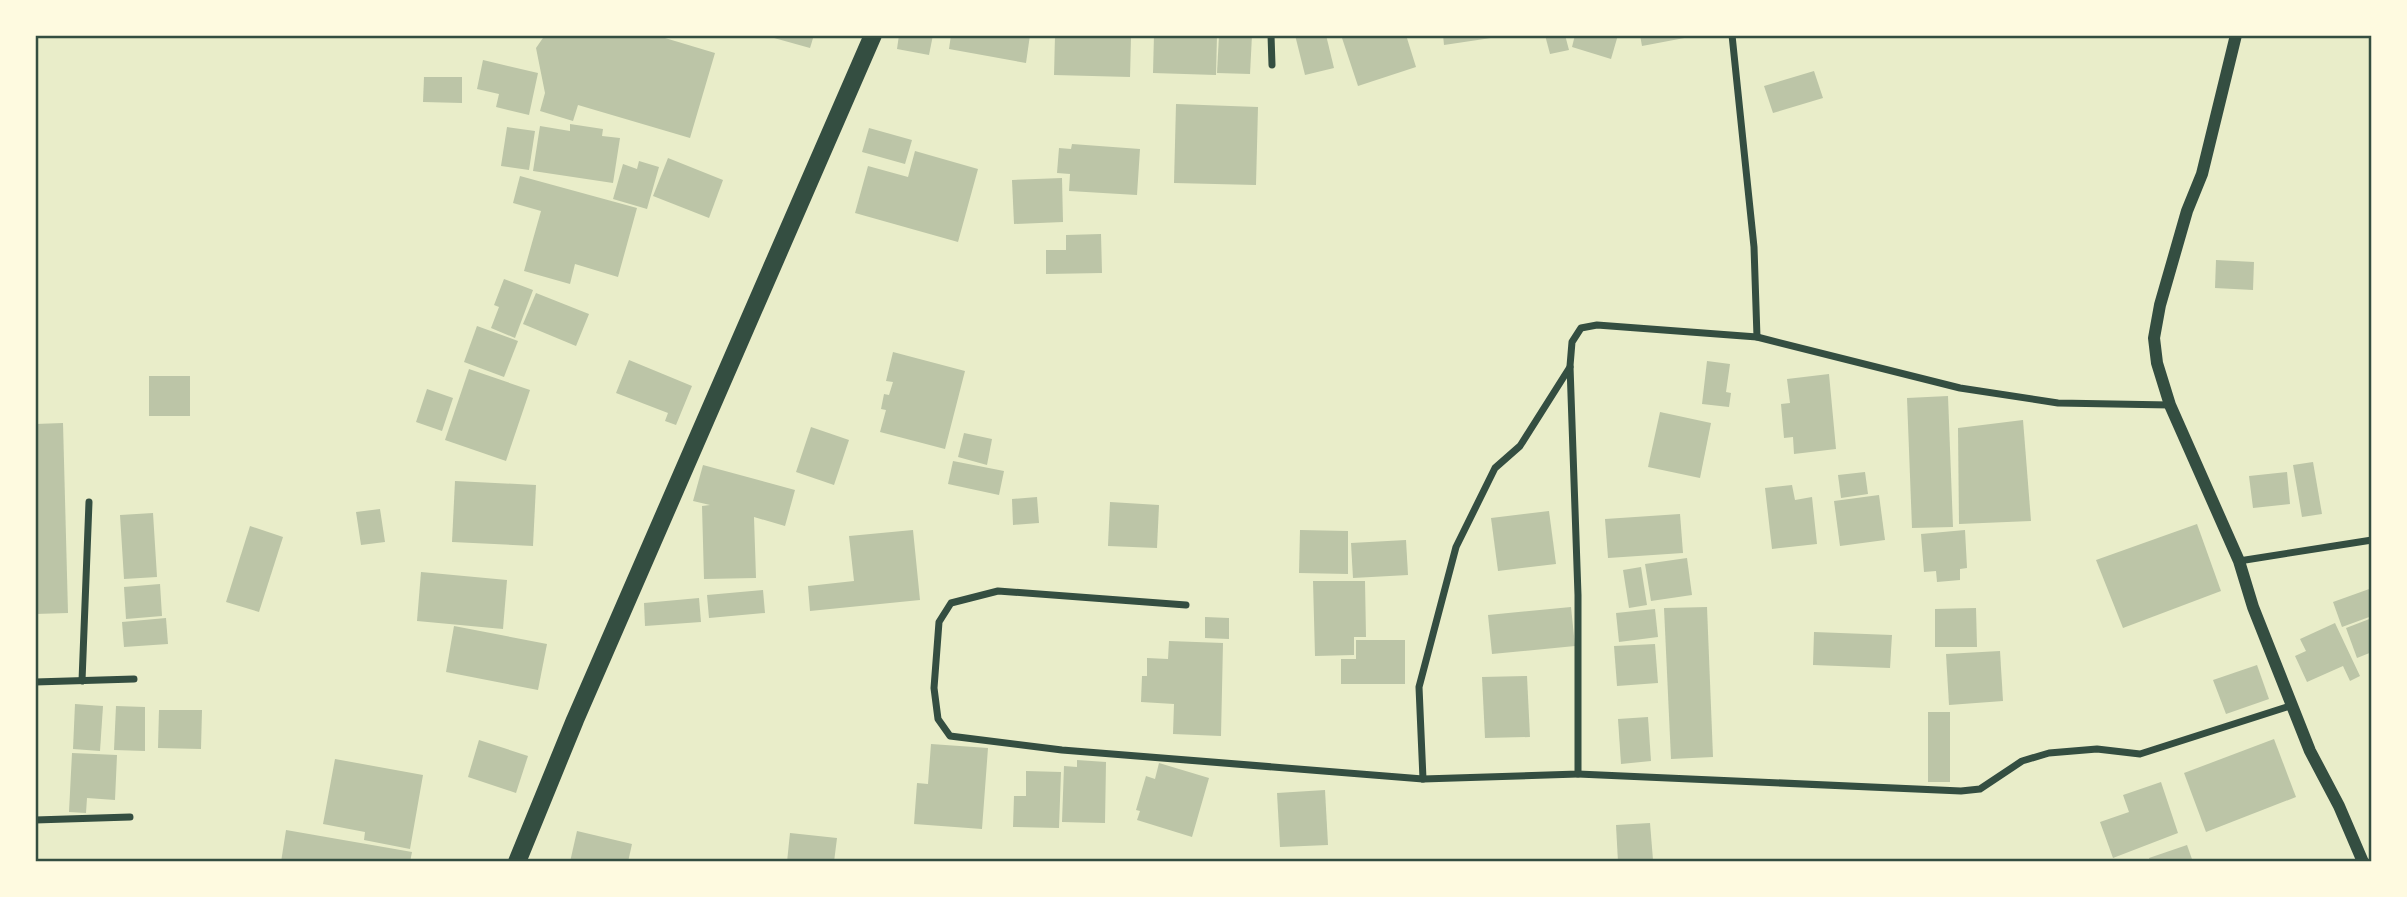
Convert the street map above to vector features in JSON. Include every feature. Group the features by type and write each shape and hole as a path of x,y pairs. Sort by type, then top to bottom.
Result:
{"main road":[{"path":"517,862 575,720 873,35"}],"street":[{"path":"1270,35 1272,65"},
{"path":"1732,35 1754,247 1758,337"},
{"path":"2236,35 2202,174 2187,211 2160,304 2154,338 2157,363 2170,405 2239,561 2253,607 2310,751 2339,806 2363,862"},
{"path":"1578,774 1578,595 1570,366 1572,342 1581,328 1597,325 1758,337 1960,388 2077,405 2170,405"},
{"path":"1423,779 1419,687 1455,547 1495,468 1520,446 1570,366"},
{"path":"82,681 89,502"},
{"path":"2239,561 2372,540"},
{"path":"1186,605 999,591 951,603 939,622 934,688 938,719 950,736 1037,747 1423,779 1578,774 1961,791 1980,789 2022,761 2049,752 2097,749 2140,754 2293,705"},
{"path":"35,682 134,679"},
{"path":"35,820 130,817"}],"building":[{"path":"545,35 655,35 715,53 690,138 578,105 573,121 540,111 545,93 536,48"},
{"path":"774,35 814,35 810,48 774,38"},
{"path":"899,35 933,35 929,55 897,49"},
{"path":"951,35 1030,35 1026,63 949,49"},
{"path":"1154,35 1217,35 1216,75 1153,73"},
{"path":"1219,35 1252,35 1250,74 1217,73"},
{"path":"1295,35 1326,35 1334,68 1305,75"},
{"path":"1341,35 1406,35 1416,67 1358,86"},
{"path":"1443,35 1491,35 1491,38 1444,45"},
{"path":"1545,35 1565,35 1569,50 1550,54"},
{"path":"1575,35 1618,35 1611,59 1572,47"},
{"path":"1640,35 1695,35 1695,36 1642,46"},
{"path":"1055,36 1131,38 1130,77 1054,75"},
{"path":"483,60 538,73 529,115 496,107 499,94 477,89"},
{"path":"1814,71 1823,98 1773,113 1764,86"},
{"path":"424,77 462,77 462,103 423,102"},
{"path":"1176,104 1258,107 1256,185 1174,183"},
{"path":"570,124 603,129 602,136 620,138 613,183 533,171 540,126 570,131"},
{"path":"507,127 535,131 529,170 501,166"},
{"path":"869,128 912,140 905,164 862,152"},
{"path":"1072,144 1140,149 1137,195 1069,191 1070,174 1057,173 1059,148 1071,149"},
{"path":"915,151 978,169 958,242 855,213 868,166 908,177"},
{"path":"668,158 723,180 709,218 653,196"},
{"path":"639,161 659,167 647,209 613,199 623,164 637,169"},
{"path":"520,176 637,208 618,277 575,264 570,284 524,271 541,211 513,203"},
{"path":"1062,178 1063,222 1014,224 1012,180"},
{"path":"1101,234 1102,273 1046,274 1046,250 1066,250 1066,235"},
{"path":"2216,260 2254,262 2253,290 2215,288"},
{"path":"504,279 533,290 515,338 491,328 499,307 494,305"},
{"path":"536,293 589,314 576,346 523,324"},
{"path":"477,326 518,341 504,377 464,362"},
{"path":"893,352 965,371 945,449 880,432 886,410 881,409 884,394 889,395 893,382 886,381"},
{"path":"629,360 692,386 676,425 665,421 668,413 616,393"},
{"path":"1707,361 1730,364 1726,392 1731,393 1729,407 1702,404"},
{"path":"469,369 530,390 506,461 445,440"},
{"path":"1829,374 1836,449 1794,454 1793,437 1784,438 1781,404 1790,403 1787,379"},
{"path":"149,376 190,376 190,416 149,416"},
{"path":"427,389 453,398 442,431 416,422"},
{"path":"1948,396 1953,527 1912,528 1907,398"},
{"path":"1660,412 1711,423 1700,478 1648,467"},
{"path":"2023,420 2031,521 1959,524 1958,428"},
{"path":"63,423 68,613 35,614 35,424"},
{"path":"811,427 849,440 834,485 796,472"},
{"path":"964,433 992,439 987,465 958,457"},
{"path":"953,461 1004,471 999,495 948,484"},
{"path":"2313,462 2322,514 2302,517 2293,465"},
{"path":"703,465 795,490 785,526 754,517 756,578 704,579 702,506 710,505 693,501"},
{"path":"1865,472 1868,494 1841,498 1838,475"},
{"path":"2287,472 2290,504 2253,508 2249,476"},
{"path":"455,481 536,485 533,546 452,542"},
{"path":"1792,485 1795,500 1812,497 1817,544 1772,549 1765,488"},
{"path":"1879,495 1885,540 1840,546 1834,501"},
{"path":"1037,497 1039,523 1013,525 1012,499"},
{"path":"1110,502 1159,505 1157,548 1108,546"},
{"path":"380,509 385,542 361,545 356,512"},
{"path":"1549,511 1556,564 1498,571 1491,518"},
{"path":"153,513 157,577 124,579 120,515"},
{"path":"1680,514 1683,553 1608,558 1605,519"},
{"path":"2197,524 2221,591 2123,628 2096,560"},
{"path":"250,526 283,537 259,612 226,602"},
{"path":"913,530 920,600 810,611 808,586 854,581 849,536"},
{"path":"1300,530 1348,531 1348,574 1299,573"},
{"path":"1965,530 1967,568 1960,569 1960,580 1937,582 1936,571 1924,572 1921,534"},
{"path":"1406,540 1408,575 1353,578 1351,543"},
{"path":"1687,558 1692,595 1651,601 1645,564"},
{"path":"1641,567 1647,605 1629,608 1623,570"},
{"path":"421,572 507,580 503,629 417,621"},
{"path":"1313,581 1365,581 1366,637 1354,637 1354,655 1315,656"},
{"path":"160,584 162,616 126,619 124,587"},
{"path":"2372,588 2372,616 2342,627 2333,602"},
{"path":"763,590 765,613 709,618 707,595"},
{"path":"699,598 701,622 645,626 644,603"},
{"path":"1571,607 1575,646 1492,654 1488,615"},
{"path":"1707,607 1713,757 1671,759 1664,608"},
{"path":"1976,608 1977,647 1935,647 1935,609"},
{"path":"1655,609 1658,637 1619,642 1616,613"},
{"path":"1205,617 1229,618 1229,639 1205,638"},
{"path":"166,618 168,644 124,647 122,622"},
{"path":"2372,618 2372,652 2357,658 2346,628"},
{"path":"2335,623 2360,676 2350,681 2343,666 2307,682 2295,656 2306,651 2300,639"},
{"path":"454,626 547,644 538,690 446,672"},
{"path":"1814,632 1892,635 1890,668 1813,665"},
{"path":"1356,640 1405,640 1405,684 1341,684 1341,659 1356,659"},
{"path":"1169,641 1223,643 1221,736 1173,734 1174,704 1141,702 1142,676 1147,676 1147,658 1168,659"},
{"path":"1655,644 1658,683 1617,686 1614,646"},
{"path":"2000,651 2003,701 1949,705 1946,654"},
{"path":"2257,665 2269,699 2226,714 2213,680"},
{"path":"1527,676 1530,737 1485,738 1482,677"},
{"path":"75,704 103,706 100,751 73,749"},
{"path":"116,706 145,707 145,751 114,750"},
{"path":"159,710 202,710 201,749 158,748"},
{"path":"1928,712 1950,712 1950,782 1928,782"},
{"path":"1648,717 1651,761 1621,764 1618,719"},
{"path":"2274,739 2296,797 2206,832 2184,773"},
{"path":"479,740 528,756 516,793 468,777"},
{"path":"931,744 988,748 982,829 914,824 917,783 928,784"},
{"path":"72,753 117,755 115,800 87,798 86,813 69,812"},
{"path":"335,759 423,775 410,849 364,840 365,832 323,824"},
{"path":"1077,760 1106,762 1105,823 1062,822 1064,766 1077,767"},
{"path":"1159,763 1209,778 1192,837 1137,820 1140,811 1136,810 1146,776 1155,779"},
{"path":"1026,771 1061,772 1059,828 1013,827 1014,796 1026,796"},
{"path":"2161,782 2178,833 2113,858 2100,822 2129,812 2123,795"},
{"path":"1325,790 1328,845 1280,847 1277,793"},
{"path":"1650,823 1653,860 1618,862 1616,825"},
{"path":"286,830 412,852 410,862 281,862"},
{"path":"577,831 632,844 628,862 570,862"},
{"path":"790,833 837,838 834,862 787,862"},
{"path":"2187,845 2193,862 2150,862 2149,858"}]}
